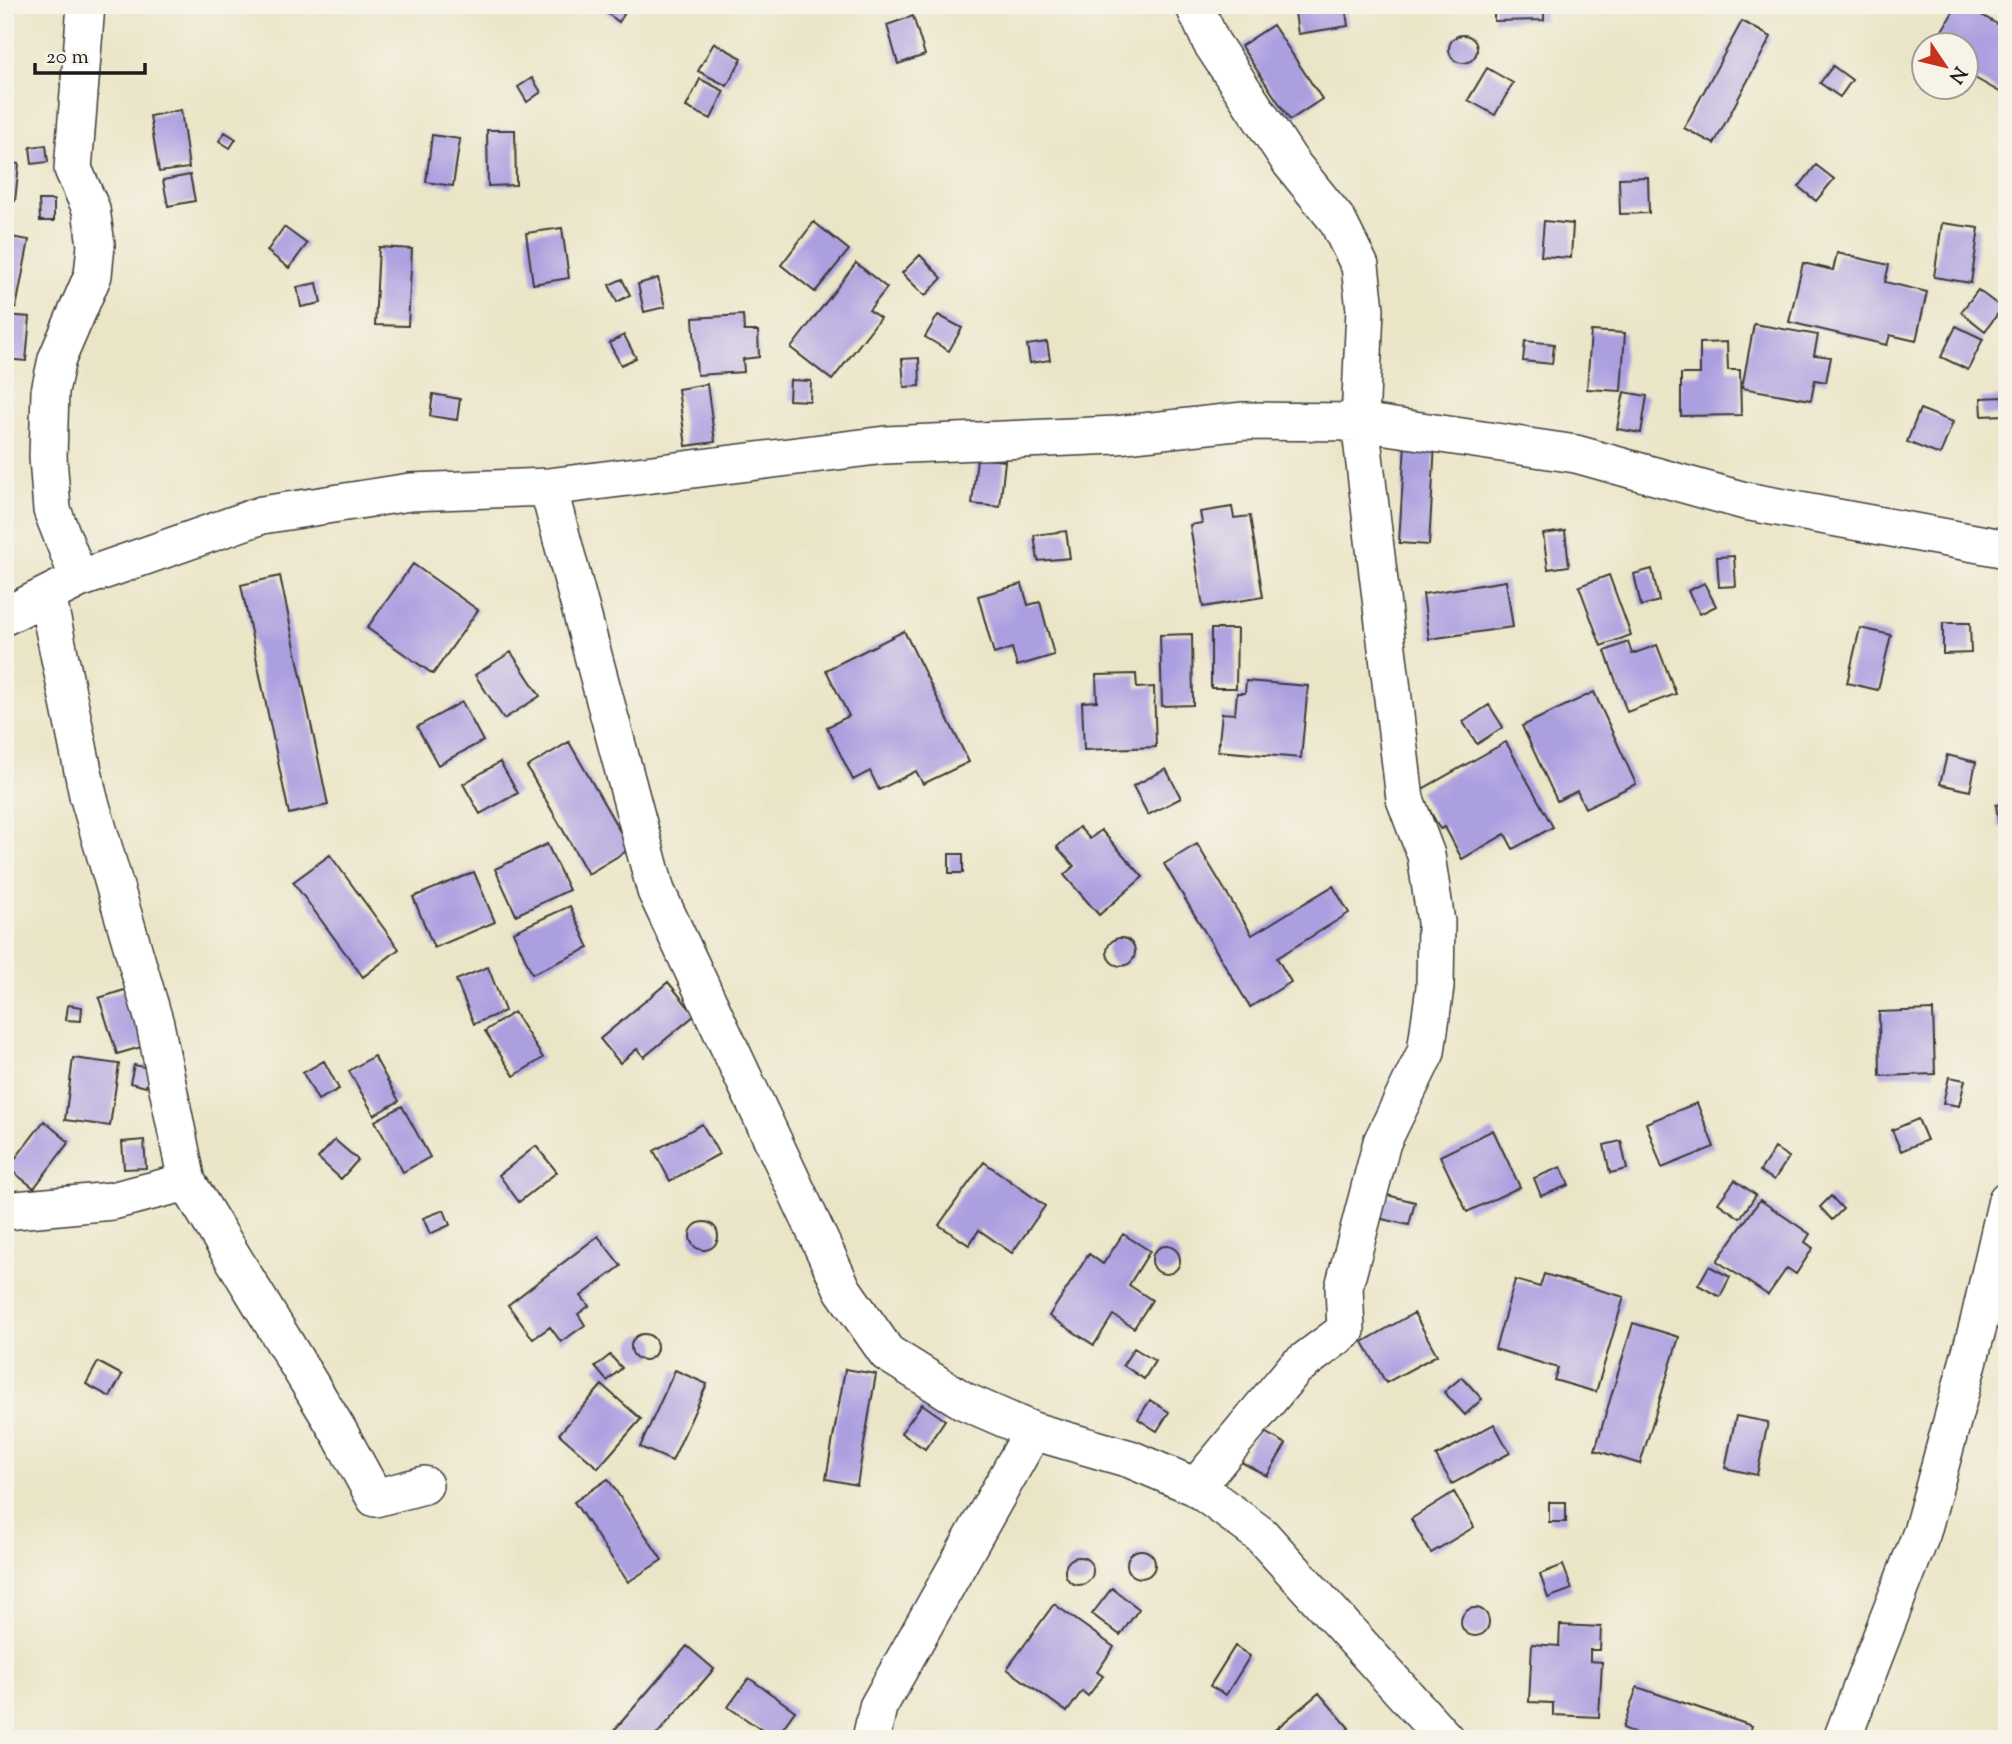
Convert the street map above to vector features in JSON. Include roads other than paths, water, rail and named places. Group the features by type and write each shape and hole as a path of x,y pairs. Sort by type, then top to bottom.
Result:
{"street":[{"path":"86,5 73,169 91,209 96,246 93,275 57,359 50,391 48,457 51,510 88,795 155,1024 187,1182 340,1432 375,1497 424,1485"},
{"path":"1194,5 1211,42 1291,163 1337,220 1360,266 1365,309 1360,422 1405,799 1426,855 1436,922 1435,987 1426,1052 1382,1142 1344,1287 1346,1330 1295,1368 1196,1487"},
{"path":"5,616 63,587 262,515 410,492 548,487 885,445 1116,435 1244,421 1360,422 1576,454 1745,501 2007,549"},
{"path":"548,487 656,891 843,1290 887,1353 964,1401 1033,1432 1130,1459 1196,1487 1261,1535 1445,1739"},
{"path":"5,1211 112,1201 187,1182"},
{"path":"1842,1739 1922,1532 1979,1322 2007,1200"},
{"path":"871,1739 878,1707 1033,1432"}]}
